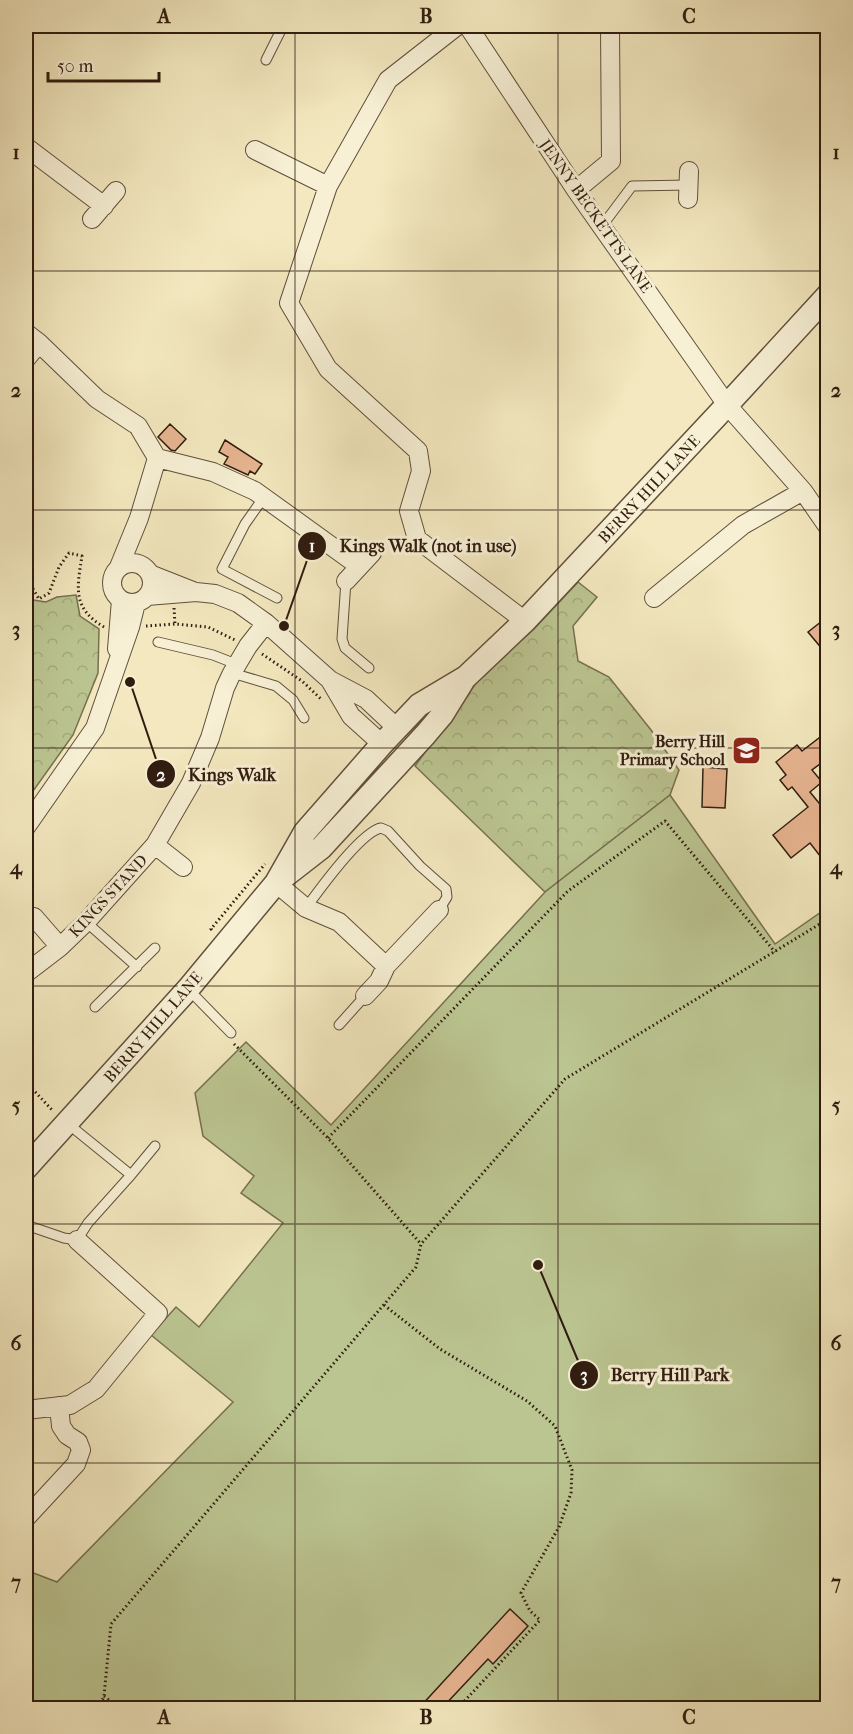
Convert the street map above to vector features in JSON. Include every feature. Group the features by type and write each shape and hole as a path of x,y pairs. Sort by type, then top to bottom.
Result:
{"street":[{"path":"457,26 388,80 328,186 289,303 328,369 418,451 421,471 409,511 417,539 525,621"},
{"name":"JENNY BECKETTS LANE","path":"468,26 576,190 727,405 803,491 828,527"},
{"path":"576,190 611,160 610,26"},
{"path":"26,147 98,213 116,191"},
{"path":"255,150 328,186"},
{"name":"BERRY HILL LANE","path":"26,1168 188,989 276,884 321,848 398,741 525,621 828,295"},
{"path":"26,359 32,338 97,399 138,426 157,458 213,472 255,491 359,566"},
{"path":"119,567 140,518 157,458"},
{"path":"654,598 743,525 803,491"},
{"path":"26,827 95,728 116,669 124,627 135,599 152,583 145,569 140,518"},
{"path":"346,581 372,553"},
{"path":"196,592 132,562 123,564 115,570 112,578 112,588 135,599 196,592 215,594 238,603 266,623 330,680 351,716 398,741"},
{"name":"KINGS STAND","path":"26,973 60,947 86,922 155,845 191,783 210,738 225,688 234,668 266,623"},
{"name":"KINGS STAND","path":"155,845 183,867"},
{"path":"276,884 306,908 339,922 386,966"},
{"path":"365,996 379,981 386,966 439,910"},
{"name":"KINGS STAND","path":"34,917 60,947"},
{"path":"26,1410 70,1405 96,1389 158,1313 77,1240"},
{"path":"27,1513 76,1464 81,1450 78,1442 61,1426 58,1406"}],"lane":[{"path":"266,60 283,26"},
{"path":"602,226 632,186 689,185"},
{"path":"264,497 245,524 222,569 277,598"},
{"path":"346,581 342,639 345,648 369,668"},
{"path":"158,642 213,656 276,687 294,700 304,718"},
{"path":"306,908 368,834 381,828 388,831 420,866 446,889 447,897 439,910"},
{"path":"86,922 137,967"},
{"path":"95,1007 154,948"},
{"path":"188,989 230,1035"},
{"path":"339,1025 365,996"},
{"path":"67,1123 131,1174"},
{"path":"26,1225 77,1240 88,1223 155,1146"}],"path":[{"path":"26,577 39,599 49,593 59,567 69,553 82,556 76,592 86,614 103,627 175,624 208,627 248,646 302,681 322,701"},
{"path":"328,1138 568,891 665,821 775,952"},
{"path":"99,1708 104,1696 111,1624 416,1267 422,1244 565,1079 828,919"},
{"path":"230,1035 247,1058 328,1138 422,1244"},
{"path":"26,1082 67,1123"},
{"path":"384,1305 440,1349 527,1401 548,1419 555,1426 573,1470 571,1493 559,1527 521,1593 530,1611 540,1620 458,1708"},
{"path":"104,1696 119,1708"}],"green space":[{"path":"578,582 597,597 573,626 578,661 609,677 679,770 670,795 545,892 415,766 482,675 534,629"},
{"path":"76,595 80,616 99,629 98,673 73,735 26,801 26,597 46,602 57,597"},
{"path":"670,795 775,944 827,908 827,1708 26,1708 26,1570 57,1582 233,1402 151,1335 176,1307 199,1327 283,1223 241,1193 254,1176 203,1136 195,1093 246,1042 331,1125 545,892"}],"building":[{"path":"170,424 186,439 175,451 158,437"},
{"path":"225,440 262,464 255,474 250,471 248,475 224,464 228,457 219,452"},
{"path":"822,621 828,628 828,656 808,632"},
{"path":"828,731 828,758 812,770 822,782 810,792 828,814 828,866 810,843 791,858 773,835 808,807 792,787 788,790 780,780 786,775 776,762 797,745 802,751"},
{"path":"703,767 727,769 725,808 702,807"},
{"path":"510,1609 528,1626 493,1664 488,1659 442,1708 419,1708"}],"place":[{"name":"Kings Walk (not in use)","path":"284,626"},
{"name":"Kings Walk","path":"130,682"},
{"name":"Berry Hill Primary School","path":"746,750"},
{"name":"Berry Hill Park","path":"538,1265"}]}
